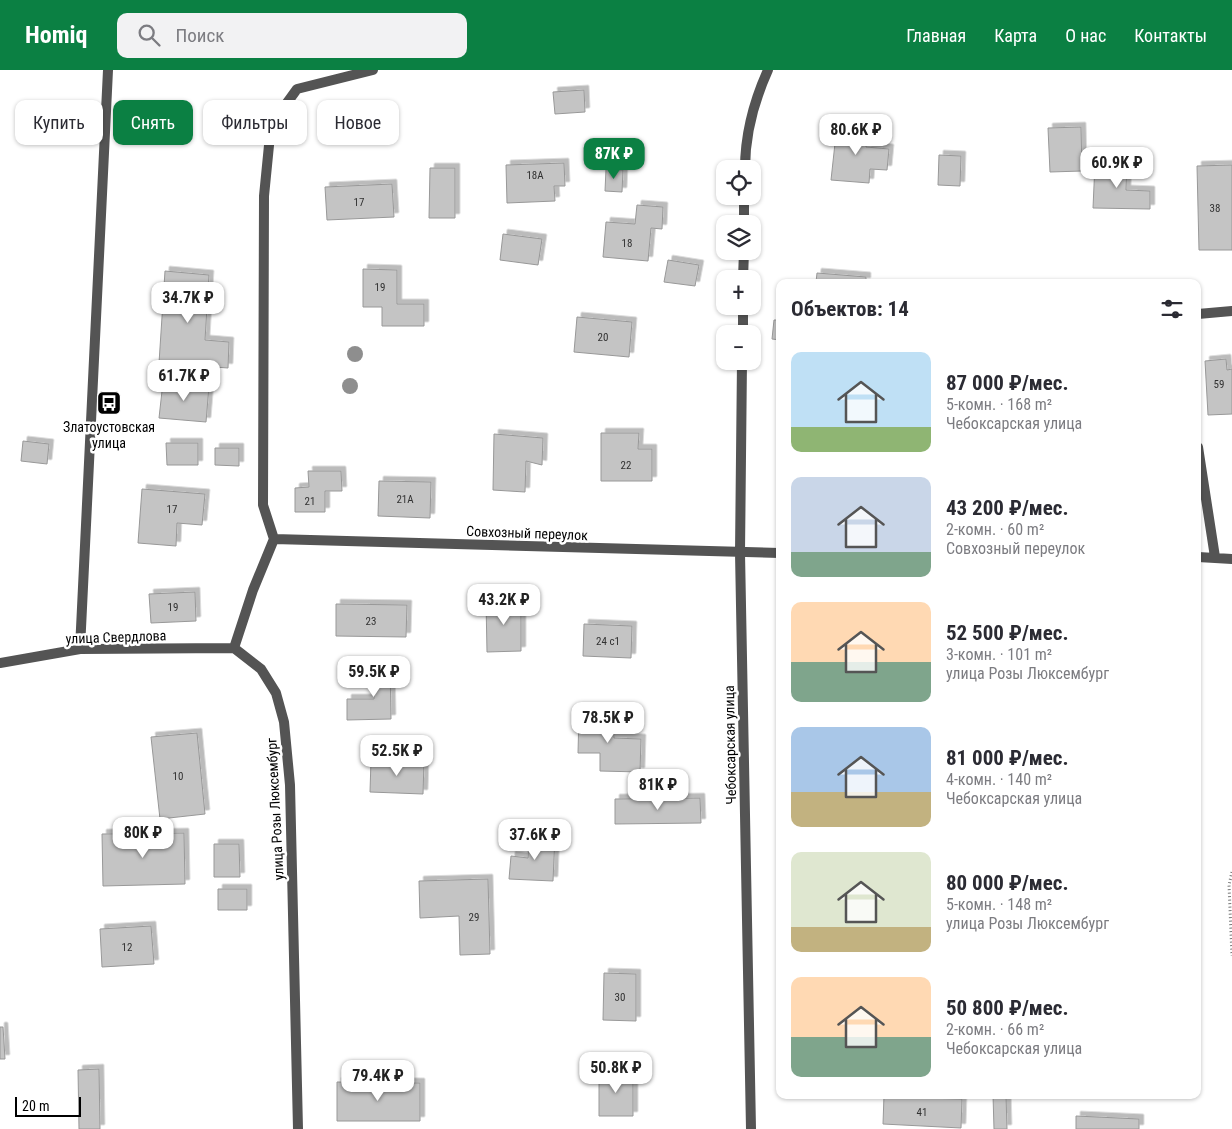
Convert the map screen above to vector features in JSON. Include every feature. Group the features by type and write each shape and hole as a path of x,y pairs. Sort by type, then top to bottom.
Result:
{"street":[{"path":"80,650 108,70"},
{"path":"234,648 253,590 274,539 263,505 264,196 272,125 297,89 374,70"},
{"path":"745,160 745,146 759,91 768,70"},
{"path":"1201,314 1232,311"},
{"name":"Чебоксарская улица","path":"742,370 740,553 751,1129"},
{"path":"1201,467 1215,558"},
{"name":"Совхозный переулок","path":"274,539 776,553"},
{"path":"1201,557 1232,559"},
{"name":"улица Свердлова","path":"0,664 80,650 234,648"},
{"name":"улица Розы Люксембург","path":"234,648 261,668 276,694 284,722 290,784 298,1129"}],"path":[{"path":"1232,872 1228,884 1232,956"}],"building":[{"path":"584,90 585,112 555,114 553,92"},
{"path":"837,125 868,128 866,147 889,149 887,170 870,169 869,183 831,180"},
{"path":"1081,127 1082,171 1050,172 1048,128"},
{"path":"939,155 961,156 960,186 938,185"},
{"path":"564,163 565,186 554,186 555,201 507,203 506,165"},
{"path":"1095,163 1127,163 1126,190 1150,191 1150,209 1093,208"},
{"path":"1232,165 1232,250 1199,250 1197,166"},
{"path":"430,168 455,168 455,218 429,218"},
{"path":"606,169 623,170 622,192 605,191"},
{"path":"392,184 394,217 327,220 325,187"},
{"path":"637,205 663,207 662,229 651,228 648,261 603,257 606,222 635,224"},
{"path":"503,234 542,239 538,265 500,260"},
{"path":"668,260 699,265 695,286 664,282"},
{"path":"363,269 397,270 397,304 424,304 424,326 382,326 382,307 363,307"},
{"path":"165,271 209,275 205,340 229,342 228,368 159,363"},
{"path":"817,273 866,277 866,279 816,279"},
{"path":"577,317 632,322 629,357 574,352"},
{"path":"774,320 776,320 776,340 772,339"},
{"path":"1226,359 1227,370 1232,369 1232,414 1208,415 1205,361"},
{"path":"163,382 209,386 206,422 159,418"},
{"path":"601,433 639,433 638,449 652,449 652,481 601,481"},
{"path":"494,434 543,438 542,465 526,461 525,492 493,490"},
{"path":"23,441 49,444 47,464 21,461"},
{"path":"166,443 198,443 198,465 167,465"},
{"path":"215,448 239,448 239,466 215,465"},
{"path":"308,471 341,471 342,491 325,491 325,512 295,512 295,488 309,487"},
{"path":"379,481 431,482 430,518 378,516"},
{"path":"142,489 205,494 202,525 177,523 176,546 138,543"},
{"path":"195,592 196,621 151,623 149,594"},
{"path":"521,600 521,651 487,652 486,601"},
{"path":"336,604 407,605 406,637 336,636"},
{"path":"584,624 632,626 631,658 583,656"},
{"path":"374,663 390,663 391,719 347,720 347,699 374,699"},
{"path":"579,713 614,714 614,738 641,739 640,772 600,771 600,753 578,753"},
{"path":"197,733 205,814 160,819 151,737"},
{"path":"371,760 424,762 423,794 370,792"},
{"path":"700,798 701,823 615,824 615,799"},
{"path":"184,833 185,884 103,886 102,834"},
{"path":"529,835 555,836 553,881 509,879 511,856 528,858"},
{"path":"214,844 239,844 240,877 214,877"},
{"path":"488,879 490,954 460,955 459,916 420,918 419,881"},
{"path":"218,889 247,889 247,910 218,910"},
{"path":"151,926 154,964 102,967 100,929"},
{"path":"604,973 636,974 636,1021 603,1020"},
{"path":"0,1027 3,1027 5,1059 0,1059"},
{"path":"99,1069 100,1129 79,1129 78,1070"},
{"path":"599,1073 633,1073 633,1116 599,1116"},
{"path":"337,1082 420,1083 420,1121 337,1121"},
{"path":"884,1099 962,1099 961,1128 883,1124"},
{"path":"993,1099 1006,1099 1007,1129 994,1129"},
{"path":"1076,1116 1139,1119 1139,1129 1076,1129"}],"place":[{"name":"Златоустовская улица","path":"109,403"}]}
